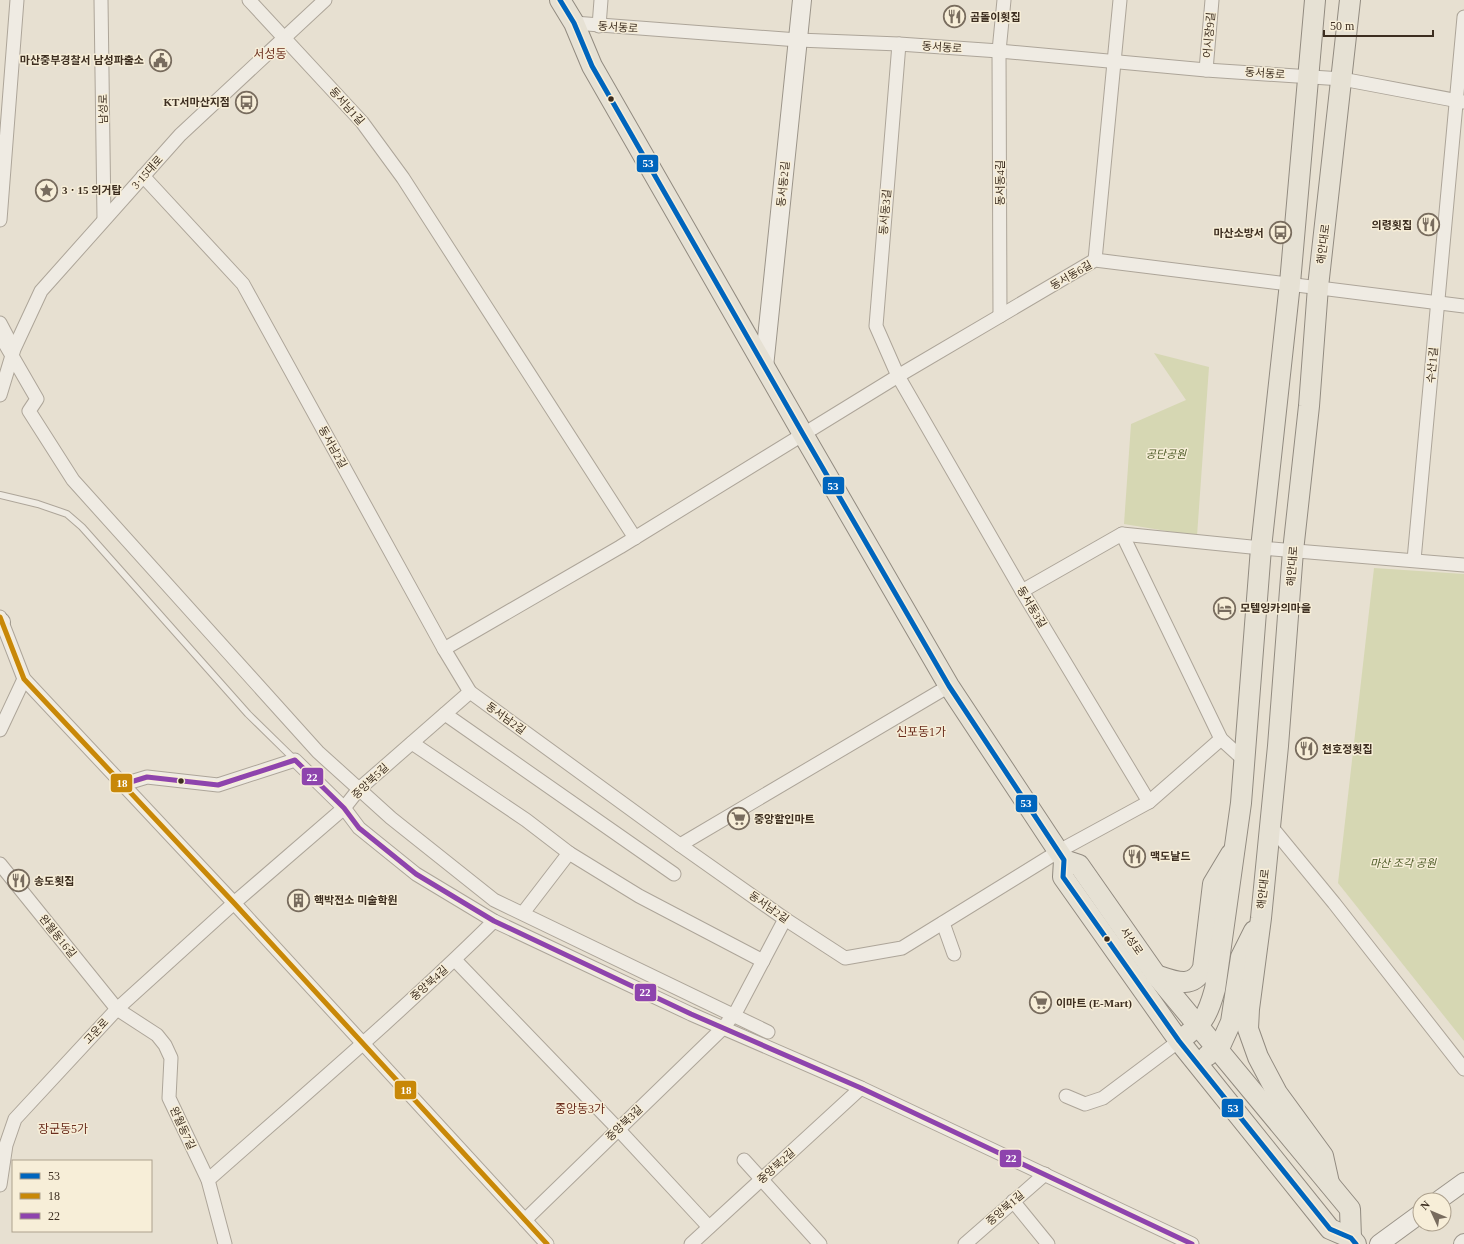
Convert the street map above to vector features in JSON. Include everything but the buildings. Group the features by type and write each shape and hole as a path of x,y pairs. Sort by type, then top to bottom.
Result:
{"main road":[{"path":"560,0 574,24 592,66 949,686 1062,855"},
{"name":"동서동2길","path":"764,367 802,0"},
{"path":"1179,1041 1199,1027 1209,1011 1215,989 1236,845 1262,548 1290,283 1309,76 1314,0"},
{"name":"해안대로","path":"1329,1183 1323,1156 1277,1093 1258,1057 1248,1029 1248,1009 1261,918 1287,640 1293,551 1309,406 1318,287 1350,0"},
{"path":"1156,975 1180,982 1190,981 1199,976 1203,968 1213,884 1236,845"},
{"name":"서성로","path":"1062,855 1079,865 1156,975 1199,1027"},
{"name":"서성로","path":"1062,855 1063,877 1179,1041 1197,1063"},
{"path":"1197,1063 1221,1044 1231,1022 1241,957 1261,918"},
{"name":"해안대로","path":"1199,1027 1350,1209 1354,1241"},
{"name":"해안대로","path":"1197,1063 1330,1229 1354,1241"},
{"path":"1450,1192 1464,1182"},
{"path":"1379,1244 1412,1220"}],"street":[{"path":"0,220 17,0"},
{"name":"남성로","path":"101,0 104,219"},
{"name":"동서남1길","path":"249,0 362,122 403,178 634,538"},
{"name":"3·15대로","path":"0,395 13,353 41,291 180,135 325,0"},
{"path":"599,26 601,0"},
{"name":"동서동4길","path":"1000,316 999,51 1004,0"},
{"path":"1095,260 1120,0"},
{"name":"어시장9길","path":"1206,70 1212,0"},
{"name":"수산1길","path":"1414,560 1437,303 1460,101 1464,17"},
{"name":"동서동로","path":"574,24 798,40 899,44 999,51 1206,70 1342,78 1460,101"},
{"name":"동서동3길","path":"899,44 876,326 898,376 1022,591 1149,802"},
{"name":"동서남2길","path":"143,176 243,284 444,649 470,692 680,845 785,919 845,958 902,948 1062,855"},
{"name":"동서동6길","path":"444,649 634,538 898,376 1095,260 1290,283 1464,306"},
{"path":"0,323 13,353 37,399 29,411 73,480 318,752 391,818 494,900 768,1032"},
{"path":"0,335 13,353"},
{"path":"1122,534 1221,739 1243,759"},
{"path":"1022,591 1122,534 1293,551 1464,565"},
{"path":"0,620 24,679 124,784 547,1244"},
{"path":"0,730 24,679"},
{"path":"680,845 949,686"},
{"name":"중앙북5길","path":"234,903 344,808 359,789 470,692"},
{"path":"445,714 674,874"},
{"path":"1062,855 1149,802 1221,739"},
{"path":"412,743 526,820 569,853 639,896 763,961"},
{"path":"124,784 147,777 218,786 295,760 344,808 359,828 416,874 494,921 691,1014 724,1027 861,1088 1192,1244"},
{"path":"1270,825 1334,903 1464,1069"},
{"path":"523,913 569,853"},
{"name":"완월동16길","path":"0,864 117,1009"},
{"name":"고운로","path":"0,1185 3,1145 15,1119 117,1009 234,903"},
{"name":"중앙북3길","path":"525,1220 724,1027 733,1015 785,919"},
{"name":"중앙북4길","path":"208,1180 363,1044 455,960 494,921"},
{"path":"943,923 954,954"},
{"path":"455,960 618,1129 709,1227"},
{"name":"완월동7길","path":"117,1009 157,1035 165,1044 171,1058 169,1098 208,1180 225,1244"},
{"path":"1066,1096 1085,1104 1103,1098 1179,1041"},
{"name":"중앙북2길","path":"690,1244 861,1088"},
{"path":"744,1160 760,1180 820,1244"},
{"name":"중앙북1길","path":"965,1244 1045,1174"},
{"path":"1013,1201 1048,1244"}],"lane":[{"path":"0,495 38,504 67,514 82,527 248,714 295,760"}],"green space":[{"name":"공단공원","path":"1154,353 1209,367 1197,536 1124,524 1131,424 1186,400"},
{"name":"마산 조각 공원","path":"1374,568 1464,574 1464,1041 1338,883"}],"transit line":[{"name":"53","path":"560,0 574,23 592,66 949,686 1064,860 1063,877 1179,1041 1330,1229 1351,1238 1356,1244"},
{"name":"18","path":"0,617 24,679 234,903 547,1244"},
{"name":"22","path":"124,784 147,777 218,785 295,760 344,808 359,828 416,874 494,921 691,1014 861,1088 1192,1244"}],"place":[{"name":"곰돌이횟집","path":"954,17"},
{"name":"마산중부경찰서 남성파출소","path":"160,60"},
{"name":"KT서마산지점","path":"246,102"},
{"name":"3ㆍ15 의거탑","path":"47,190"},
{"name":"의령횟집","path":"1428,225"},
{"name":"마산소방서","path":"1280,233"},
{"name":"모텔잉카의마을","path":"1225,608"},
{"name":"천호정횟집","path":"1306,749"},
{"name":"중앙할인마트","path":"738,819"},
{"name":"맥도날드","path":"1134,856"},
{"name":"송도횟집","path":"19,881"},
{"name":"핵박전소 미술학원","path":"298,900"},
{"name":"이마트 (E-Mart)","path":"1041,1003"}],"district":[{"name":"서성동","path":"270,54"},
{"name":"신포동1가","path":"921,732"},
{"name":"중앙동3가","path":"580,1109"},
{"name":"장군동5가","path":"63,1129"}]}
